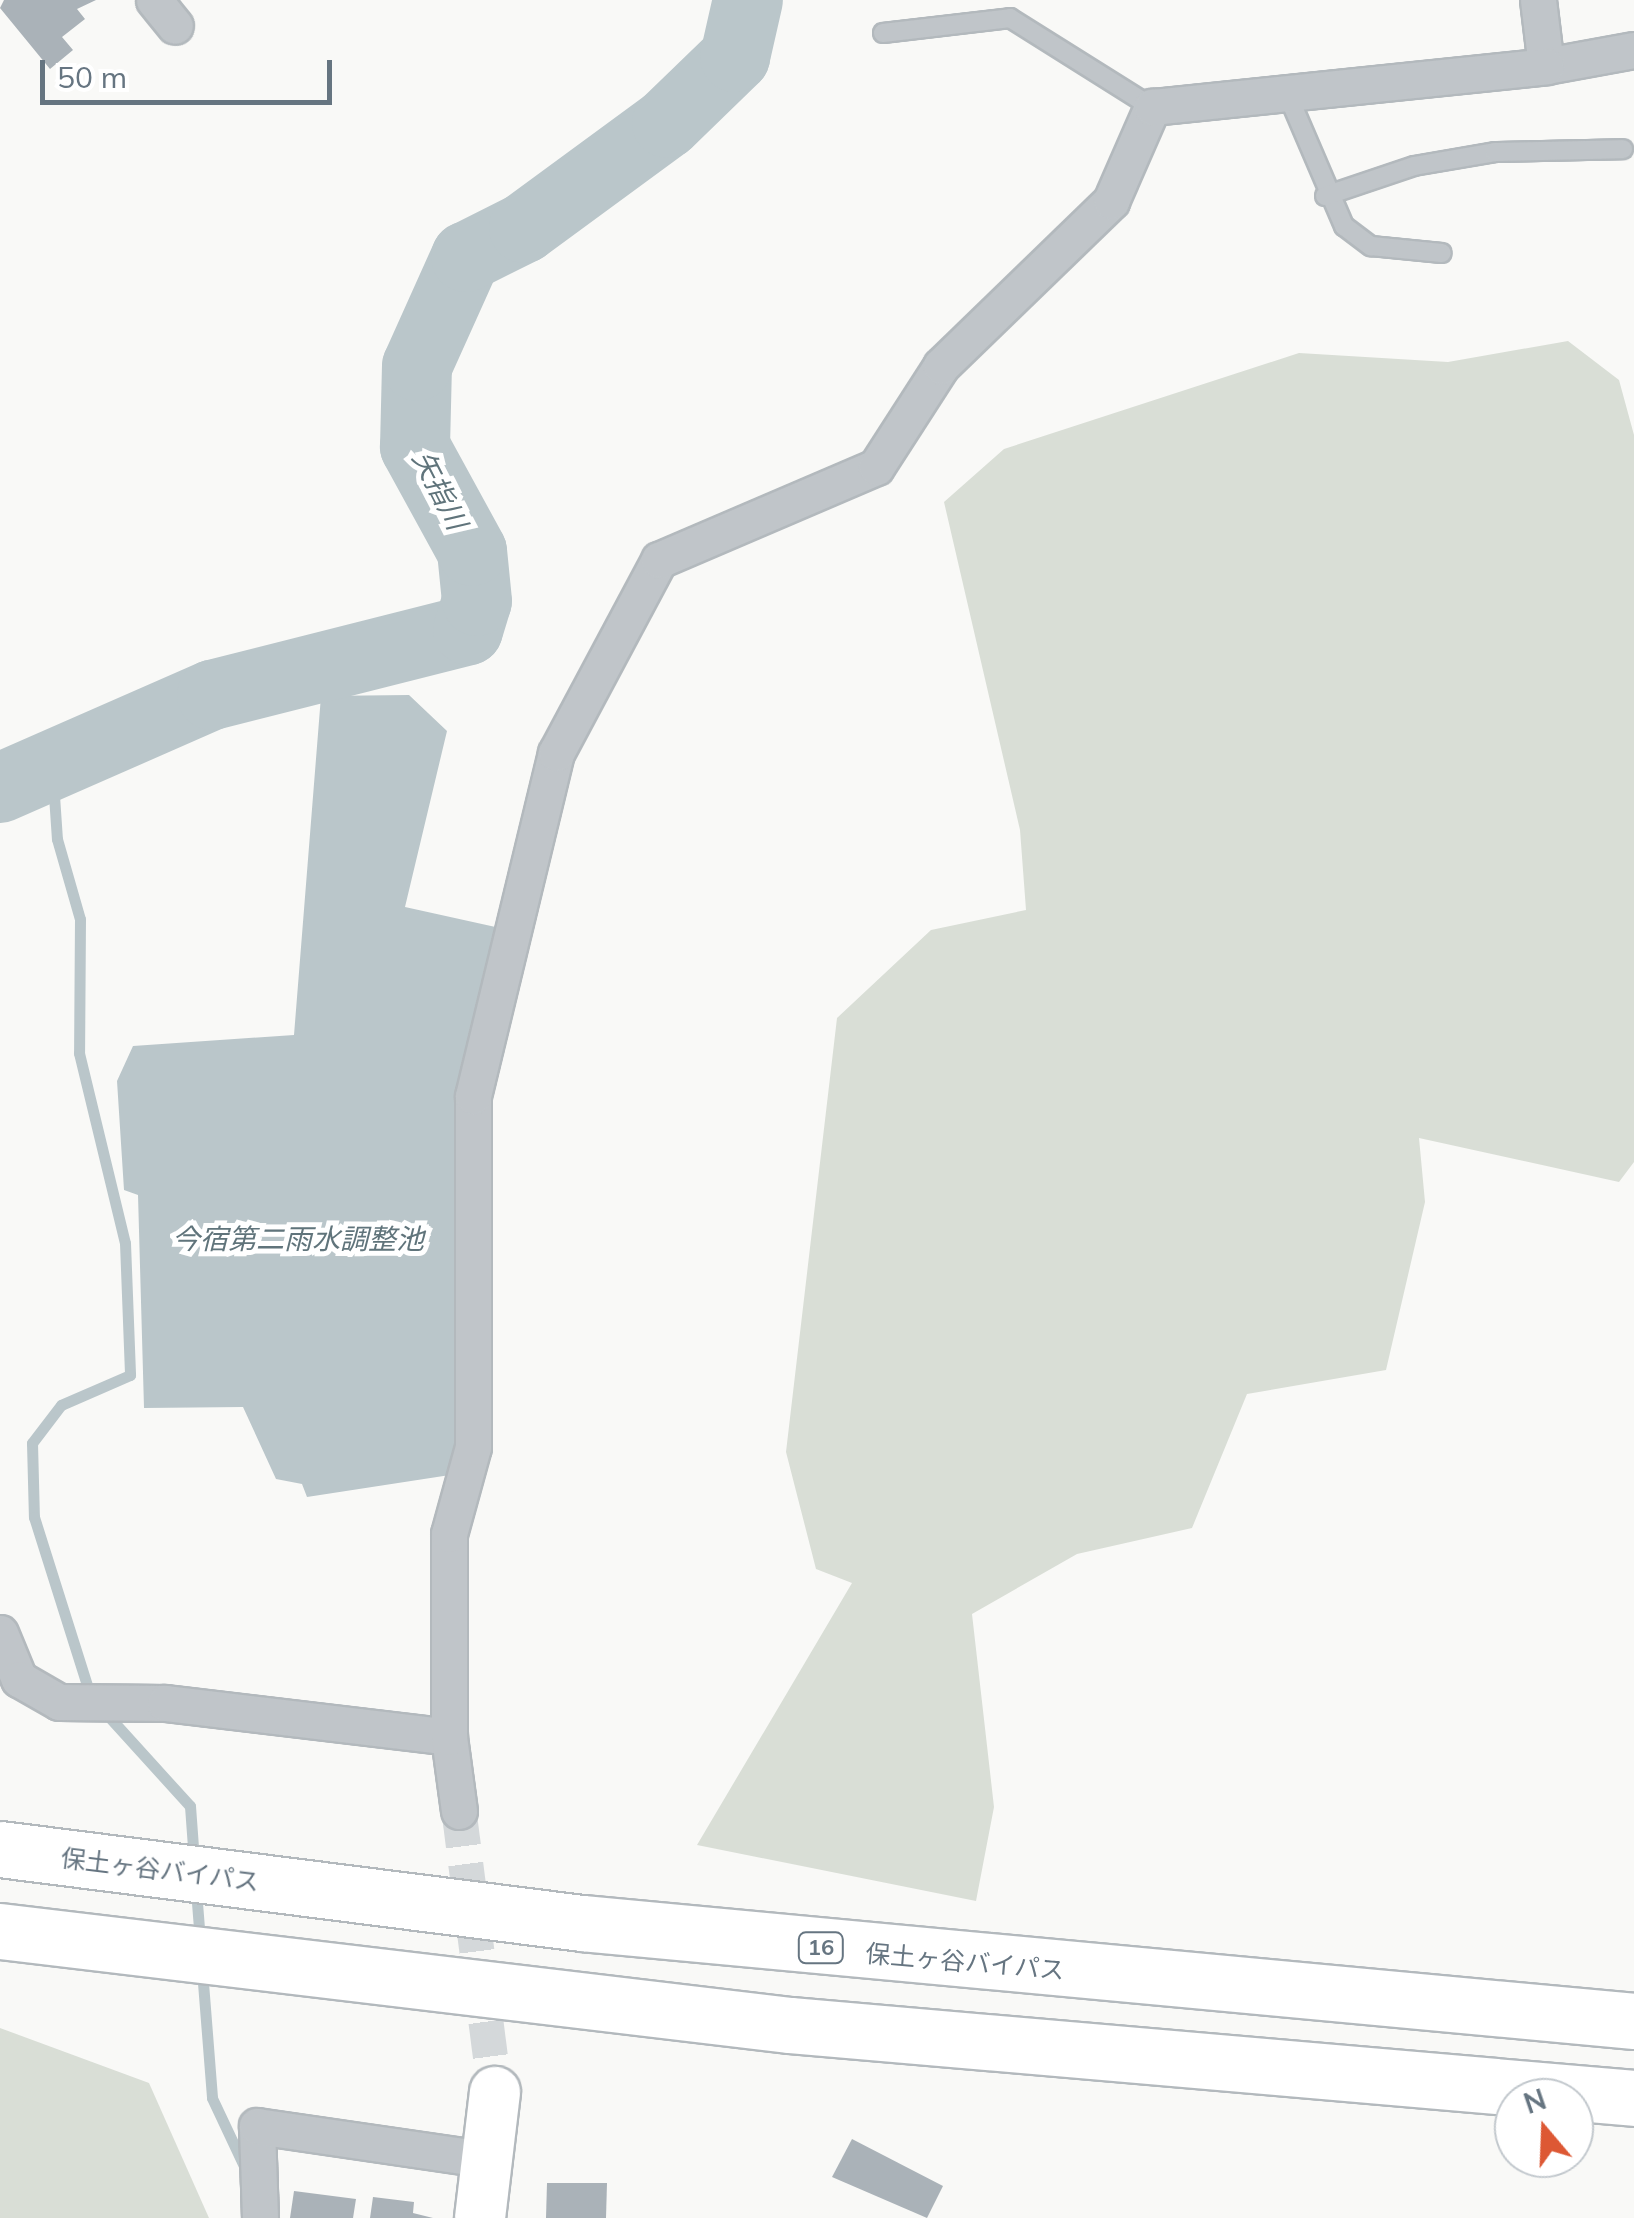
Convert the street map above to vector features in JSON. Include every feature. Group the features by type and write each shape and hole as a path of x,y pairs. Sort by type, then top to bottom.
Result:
{"highway":[{"name":"保土ヶ谷バイパス","path":"3,1849 679,1933 1634,2021"},
{"path":"0,1930 204,1958 790,2024 1634,2098"},
{"path":"0,1946 204,1958"}],"street":[{"path":"1538,0 1546,66"},
{"path":"459,1811 449,1737 450,1534 474,1447 473,1096 570,720 659,560 876,467 941,366 1110,201 1152,107 1546,66 1634,50"},
{"path":"0,1633 19,1680 59,1702 165,1704 449,1737"},
{"path":"480,2218 491,2160 495,2092"},
{"path":"260,2218 258,2126 491,2160"}],"lane":[{"path":"883,32 1010,18 1152,107"},
{"path":"1287,93 1326,196 1371,246 1442,253"},
{"path":"1326,196 1479,155 1623,149"}],"shaded area":[{"path":"1568,341 1619,380 1634,435 1634,1162 1619,1182 1419,1138 1425,1202 1386,1370 1247,1394 1192,1528 1077,1554 972,1614 994,1807 976,1901 697,1845 852,1583 816,1569 786,1452 837,1018 931,930 1026,910 1020,830 944,502 1004,449 1299,353 1448,362"},
{"path":"0,2028 149,2083 209,2218 0,2218"}],"water":[{"name":"今宿第二雨水調整池","path":"409,695 447,731 405,907 500,928 459,1102 461,1441 450,1475 307,1497 302,1484 276,1479 243,1407 144,1408 138,1195 124,1190 117,1081 133,1046 294,1035 321,696"}],"building":[{"path":"4,0 96,0 77,9 85,19 62,37 73,50 50,69 0,8"},
{"path":"852,2139 943,2186 927,2218 832,2177"},
{"path":"547,2183 607,2183 606,2218 546,2218"},
{"path":"294,2191 356,2199 353,2218 290,2218"},
{"path":"373,2197 414,2202 413,2213 433,2218 370,2218"}],"waterway":[{"name":"矢指川","path":"0,788 212,695 468,630 477,601 472,551 415,447 417,366 466,257 524,228 667,123 735,57 748,0"},
{"path":"52,766 57,839 80,919 79,1053 125,1243 130,1375 61,1405 32,1443 34,1517 90,1695"},
{"path":"102,1709 190,1806 194,1861"},
{"path":"196,1890 200,1941"},
{"path":"202,1970 212,2098 245,2168"}],"tunnel":[{"path":"459,1811 495,2092"}]}
